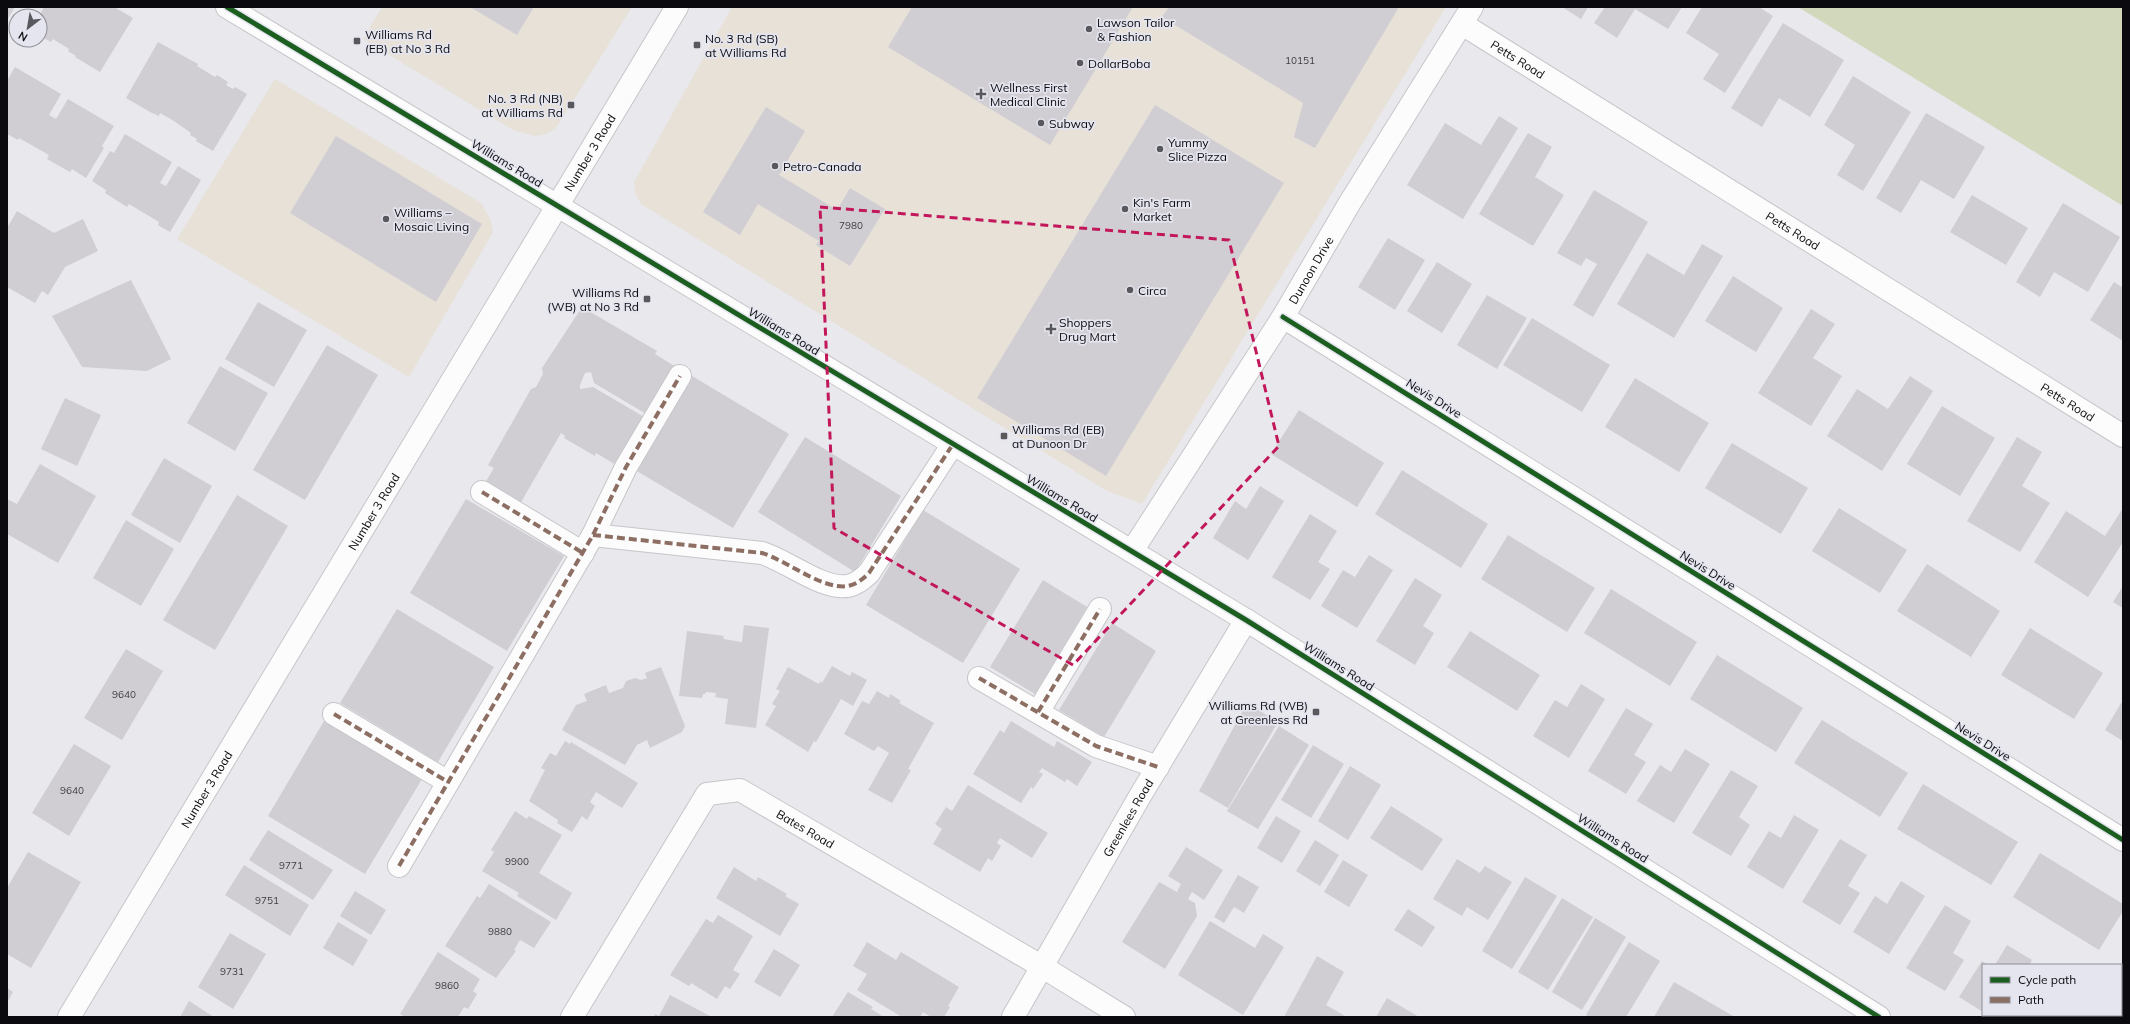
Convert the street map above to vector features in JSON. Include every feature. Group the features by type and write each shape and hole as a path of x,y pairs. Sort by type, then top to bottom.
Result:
{"street":[{"name":"Williams Road","path":"227,7 1246,620 1879,1017"},
{"name":"Number 3 Road","path":"69,1017 559,206 677,7"},
{"name":"Dunoon Drive","path":"1132,551 1283,317 1349,204 1467,16"},
{"name":"Petts Road","path":"1467,16 2123,436"},
{"name":"Nevis Drive","path":"1283,317 2123,840"},
{"path":"399,866 588,544 626,467 680,376"},
{"path":"482,492 588,544 762,553 776,557 824,582 836,586 848,586 859,582 869,573 953,444"},
{"path":"1038,712 1100,609"},
{"name":"Greenlees Road","path":"1013,1017 1041,966 1246,620"},
{"path":"979,678 1096,746 1158,767"},
{"path":"334,714 448,782"},
{"name":"Bates Road","path":"572,1017 707,794 740,790 1041,966 1124,1017"}],"highlighted area":[{"path":"820,207 1229,240 1279,446 1073,665 834,528"}],"shaded area":[{"path":"382,7 632,7 556,128 546,134 534,136 513,130 363,39"},
{"path":"732,7 1446,7 1142,504 1107,491 641,204 635,193 634,182"},
{"path":"275,79 481,203 491,221 493,232 409,377 177,239"}],"green space":[{"path":"1798,7 2123,7 2123,206"}],"building":[{"path":"7,7 15,7 8,8 7,20"},
{"path":"114,7 133,18 100,72 75,57 76,56 68,51 69,49 53,39 51,42 48,40 48,8 43,8"},
{"path":"470,7 534,7 517,35"},
{"path":"912,7 1133,7 1050,145 888,47"},
{"path":"1169,7 1399,7 1315,148 1294,137 1303,103 1162,17"},
{"path":"1562,7 1588,7 1581,19"},
{"path":"1605,7 1682,7 1668,29 1635,9 1617,38 1594,23"},
{"path":"1702,7 1759,7 1773,16 1725,93 1703,79 1719,54 1686,33"},
{"path":"1783,23 1844,60 1810,117 1779,98 1762,127 1731,108"},
{"path":"158,42 198,64 197,66 215,77 217,75 228,82 226,85 233,89 235,87 247,94 213,151 196,141 197,139 190,135 191,133 174,121 160,113 159,116 150,112 126,98"},
{"path":"15,67 61,94 49,115 56,119 68,99 114,126 102,146 104,148 86,178 72,169 70,172 47,159 49,155 19,138 18,140 7,134 7,81"},
{"path":"1853,76 1911,112 1863,191 1837,175 1855,145 1824,125"},
{"name":"Circa","path":"1155,105 1284,183 1106,476 977,398"},
{"path":"766,107 805,131 779,175 837,210 850,188 885,209 850,266 816,245 819,241 758,204 740,235 703,212"},
{"path":"1926,113 1985,147 1954,199 1921,180 1901,213 1876,198"},
{"path":"1499,116 1518,128 1463,219 1407,185 1445,123 1481,145"},
{"path":"1528,133 1552,147 1535,177 1564,195 1533,246 1479,214"},
{"path":"125,134 172,162 160,183 166,186 178,166 201,180 170,232 158,225 159,222 129,204 127,207 105,193 106,190 92,181 110,151 114,153"},
{"name":"Williams – Mosaic Living","path":"336,136 482,224 436,302 290,213"},
{"path":"1594,190 1648,222 1593,317 1573,305 1597,264 1586,258 1581,266 1557,253"},
{"path":"1972,195 2028,228 2006,265 1950,232"},
{"path":"2063,203 2120,237 2088,292 2054,272 2040,297 2016,282"},
{"path":"17,211 54,233 83,219 98,251 65,267 48,295 42,291 35,303 7,287 7,228"},
{"path":"1388,238 1425,260 1395,310 1358,287"},
{"path":"1702,244 1723,256 1674,338 1617,304 1647,253 1684,275"},
{"path":"1437,262 1472,284 1442,333 1407,311"},
{"path":"1733,276 1783,308 1756,352 1705,321"},
{"path":"131,280 171,359 147,371 82,367 52,316"},
{"path":"2114,282 2123,288 2123,341 2090,320"},
{"path":"1487,295 1527,318 1497,369 1457,345"},
{"path":"258,302 307,330 274,387 225,359"},
{"path":"582,307 657,351 655,354 676,367 648,415 594,383 591,372 585,373 580,389 593,387 646,418 618,466 596,453 595,456 564,438 565,436 561,433 520,504 485,483 494,468 488,465 531,389 536,387 543,374 542,368"},
{"path":"1811,309 1835,324 1813,358 1842,376 1811,426 1758,393"},
{"path":"1532,318 1610,365 1582,412 1503,365"},
{"path":"327,345 378,375 305,500 253,470"},
{"path":"220,366 268,393 235,451 187,423"},
{"path":"692,376 789,434 733,528 635,470"},
{"path":"1910,376 1933,391 1882,471 1827,436 1857,389 1888,409"},
{"path":"1635,378 1709,423 1679,472 1605,427"},
{"path":"65,398 101,415 77,466 41,449"},
{"path":"1942,406 1995,438 1960,496 1907,464"},
{"path":"1299,410 1384,463 1357,507 1271,454"},
{"path":"805,437 901,496 855,572 758,512"},
{"path":"2017,437 2042,452 2022,486 2050,503 2020,552 1967,521"},
{"path":"1732,443 1808,488 1781,534 1705,488"},
{"path":"164,458 212,486 180,543 131,515"},
{"path":"40,464 96,496 58,563 7,534 7,499 17,504"},
{"path":"1402,470 1488,524 1461,568 1375,514"},
{"path":"1260,486 1284,501 1248,560 1213,538 1235,501 1246,509"},
{"path":"237,495 288,526 215,650 163,620"},
{"path":"466,499 564,556 507,651 410,593"},
{"path":"1839,508 1907,550 1880,593 1812,551"},
{"path":"2123,508 2123,542 2088,597 2034,562 2066,511 2105,536"},
{"path":"923,510 1020,569 963,663 866,605"},
{"path":"1310,514 1337,531 1318,562 1330,569 1310,600 1272,577"},
{"path":"126,520 174,549 141,606 93,578"},
{"path":"1508,535 1595,588 1567,632 1481,579"},
{"path":"1369,555 1393,570 1357,628 1321,606 1343,570 1355,577"},
{"path":"1927,564 2000,611 1971,657 1897,611"},
{"path":"1415,578 1442,595 1423,626 1434,633 1415,665 1376,641"},
{"path":"1043,580 1087,607 1035,694 990,667"},
{"path":"2123,586 2123,608 2113,602"},
{"path":"1611,589 1697,642 1670,686 1584,633"},
{"path":"397,609 494,667 438,762 340,703"},
{"path":"1112,623 1156,651 1104,737 1059,710"},
{"path":"744,625 769,628 756,728 725,724 728,699 715,697 716,693 706,692 703,694 702,698 679,696 687,631 724,636 723,639 742,642"},
{"path":"2030,628 2103,673 2074,719 2001,675"},
{"path":"1470,631 1540,675 1517,711 1447,667"},
{"path":"126,649 163,671 122,740 84,718"},
{"path":"1717,655 1803,708 1776,752 1690,699"},
{"path":"832,666 850,676 852,672 867,680 853,706 841,699 816,742 814,741 808,752 765,725 776,706 772,704 780,691 776,689 788,667 819,684 820,681 822,683"},
{"path":"661,667 685,726 682,732 650,748 647,740 637,745 625,765 562,730 576,705 587,701 584,694 606,685 609,693 623,688 626,681 635,678 641,680 647,678 645,673"},
{"path":"1581,684 1605,699 1569,758 1533,736 1555,700 1567,707"},
{"path":"877,691 889,698 890,694 901,701 899,703 934,723 908,769 911,770 892,803 868,790 889,753 878,746 874,751 844,734 862,701 869,704"},
{"path":"2123,700 2123,741 2105,730"},
{"path":"1247,703 1278,722 1228,808 1199,791"},
{"path":"1626,708 1653,724 1634,755 1646,762 1626,794 1588,771"},
{"path":"1822,720 1908,773 1880,817 1794,763"},
{"path":"324,721 422,779 365,874 268,816"},
{"path":"1011,721 1054,747 1057,741 1092,762 1077,786 1067,779 1065,782 1042,768 1039,772 1043,774 1033,789 1031,787 1021,803 973,774 1000,730 1004,733"},
{"path":"1279,726 1309,745 1258,829 1227,811"},
{"path":"565,741 570,744 571,742 638,783 622,808 596,792 590,802 595,806 587,820 582,816 572,832 557,823 558,820 529,801 545,770 541,768 550,753 556,756"},
{"path":"74,744 111,766 69,836 32,813"},
{"path":"1313,745 1344,764 1311,818 1281,800"},
{"path":"1685,749 1710,764 1674,823 1637,801 1660,765 1671,772"},
{"path":"1350,766 1381,785 1348,840 1318,821"},
{"path":"1731,770 1758,786 1739,817 1750,825 1731,856 1692,833"},
{"path":"1923,784 2018,842 1991,885 1897,829"},
{"path":"968,785 1048,833 1032,858 1000,838 997,843 1001,846 992,861 988,858 980,872 933,844 942,829 935,824 946,807 952,811"},
{"path":"1391,806 1443,839 1422,871 1370,838"},
{"path":"515,811 527,819 529,816 562,835 539,873 572,893 556,920 517,896 519,893 482,871 494,852 491,850"},
{"path":"1794,815 1819,830 1783,889 1747,867 1769,831 1781,838"},
{"path":"1276,816 1301,831 1282,863 1257,848"},
{"path":"268,830 333,870 313,900 249,860"},
{"path":"1840,839 1867,855 1848,886 1860,893 1840,925 1802,902"},
{"path":"1315,840 1339,855 1320,886 1296,871"},
{"path":"1186,847 1223,870 1204,900 1192,892 1188,899 1195,903 1197,916 1165,969 1122,942 1159,882 1177,892 1181,884 1168,876"},
{"path":"28,852 81,882 31,968 7,954 7,888"},
{"path":"2040,853 2123,904 2123,911 2099,950 2013,897"},
{"path":"1457,859 1480,873 1485,866 1512,882 1488,920 1467,907 1462,916 1433,899"},
{"path":"1343,860 1368,875 1349,907 1324,892"},
{"path":"244,865 309,905 290,936 225,895"},
{"path":"734,867 756,881 758,877 787,894 785,896 799,904 780,936 716,898"},
{"path":"1238,875 1259,887 1244,913 1234,907 1224,923 1214,917"},
{"path":"1525,877 1557,896 1512,969 1482,951"},
{"path":"1901,881 1925,896 1889,954 1853,932 1875,896 1887,904"},
{"path":"489,884 551,922 534,948 520,940 514,950 516,951 496,978 445,946 477,896 480,898"},
{"path":"355,891 386,910 371,935 340,916"},
{"path":"1562,898 1593,917 1548,990 1518,972"},
{"path":"1945,905 1971,921 1953,953 1964,960 1945,991 1906,968"},
{"path":"1408,909 1435,927 1422,947 1394,930"},
{"path":"718,915 753,936 733,970 740,974 730,989 725,986 717,999 691,983 689,986 670,975 706,919 713,923"},
{"path":"1595,918 1626,937 1582,1010 1552,992"},
{"path":"1210,921 1255,948 1263,934 1284,947 1243,1015 1178,975"},
{"path":"338,922 368,940 353,966 323,948"},
{"path":"230,933 266,954 233,1009 198,987"},
{"path":"867,942 896,960 901,952 959,987 948,1006 950,1007 944,1017 931,1017 923,1012 920,1017 902,1017 857,990 867,974 853,966"},
{"path":"1629,942 1660,961 1626,1017 1588,1017 1586,1015"},
{"path":"2007,945 2032,960 2030,964 1996,964"},
{"path":"774,949 800,965 780,997 754,982"},
{"path":"438,952 480,979 473,991 477,994 468,1009 464,1007 458,1017 405,1017 400,1014"},
{"path":"1317,956 1344,972 1326,1005 1347,1017 1284,1017"},
{"path":"1982,961 1986,964 1982,964 1982,1011 1959,997"},
{"path":"2123,967 2123,995 2122,994"},
{"path":"1674,982 1735,1017 1654,1017"},
{"path":"7,988 13,992 7,1003"},
{"path":"848,992 873,1007 871,1009 884,1017 832,1017"},
{"path":"670,995 710,1016 654,1017 655,1014 659,1016"},
{"path":"1387,998 1419,1017 1376,1017"},
{"path":"189,1001 214,1017 180,1017"},
{"path":"2027,1016 2064,1016 2063,1017 2026,1017"}],"marked path":[{"path":"399,866 593,535 626,467 680,376"},
{"path":"593,535 762,553 827,584 848,586 860,581 869,573 953,444"},
{"path":"482,492 583,553"},
{"path":"1038,712 1100,609"},
{"path":"979,678 1096,746 1158,767"},
{"path":"334,714 448,782"}],"cycle path":[{"path":"227,7 1246,620 1879,1017"},
{"path":"1283,317 2123,840"}],"place":[{"name":"Lawson Tailor & Fashion","path":"1089,29"},
{"name":"Williams Rd (EB) at No 3 Rd","path":"357,41"},
{"name":"No. 3 Rd (SB) at Williams Rd","path":"697,45"},
{"name":"DollarBoba","path":"1080,63"},
{"name":"Wellness First Medical Clinic","path":"981,94"},
{"name":"No. 3 Rd (NB) at Williams Rd","path":"571,105"},
{"name":"Subway","path":"1041,123"},
{"name":"Yummy Slice Pizza","path":"1160,149"},
{"name":"Petro-Canada","path":"775,166"},
{"name":"Kin's Farm Market","path":"1125,209"},
{"name":"Williams – Mosaic Living","path":"386,219"},
{"name":"Circa","path":"1130,290"},
{"name":"Williams Rd (WB) at No 3 Rd","path":"647,299"},
{"name":"Shoppers Drug Mart","path":"1051,329"},
{"name":"Williams Rd (EB) at Dunoon Dr","path":"1004,436"},
{"name":"Williams Rd (WB) at Greenless Rd","path":"1316,712"}]}
